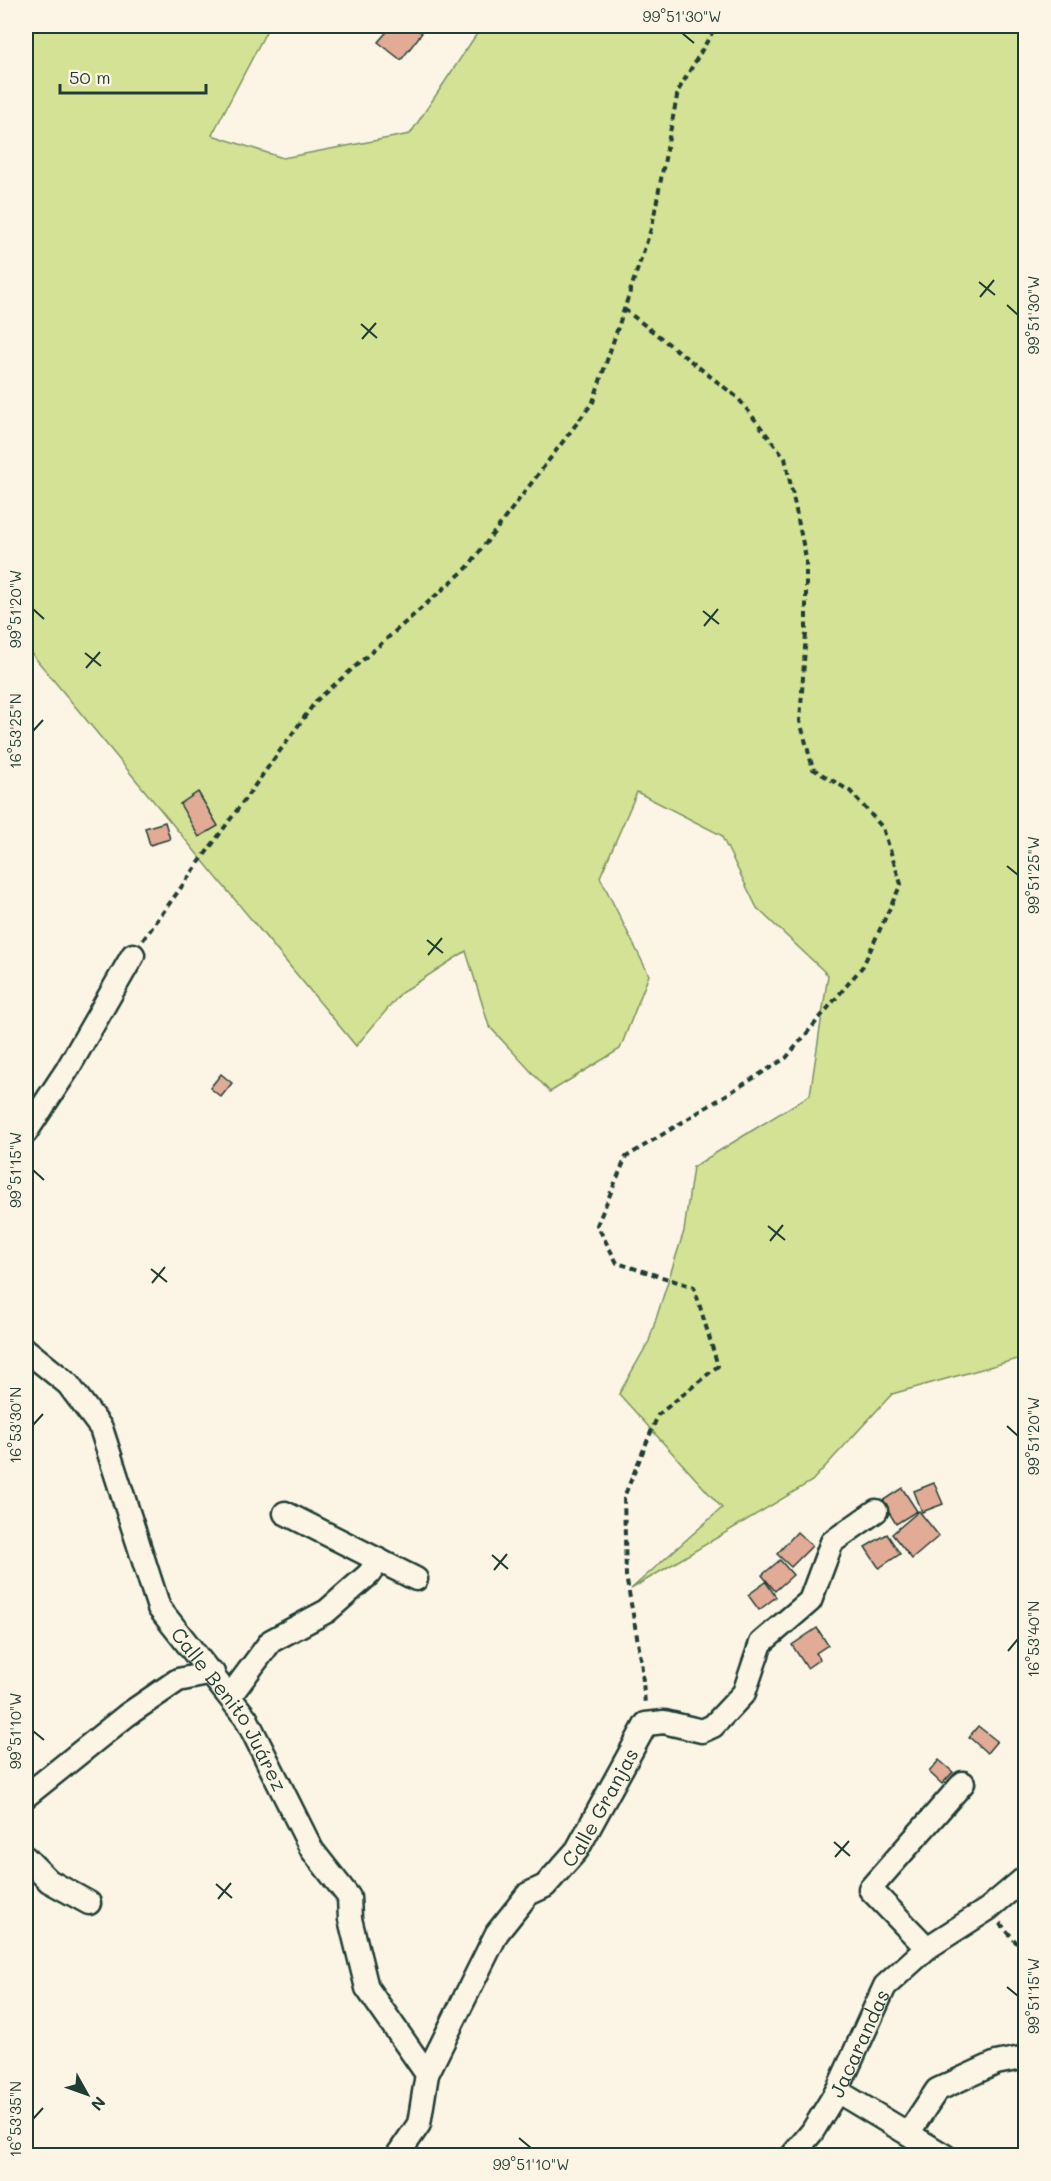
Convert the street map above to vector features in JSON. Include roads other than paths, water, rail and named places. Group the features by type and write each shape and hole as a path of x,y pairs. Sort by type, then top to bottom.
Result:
{"street":[{"path":"26,1132 67,1070 133,955"},
{"name":"Calle Benito Juárez","path":"26,1350 68,1384 101,1428 159,1608 213,1673 246,1718 312,1850 349,1897 350,1919 367,1988 427,2074"},
{"name":"Calle Granjas","path":"397,2156 419,2124 427,2074 497,1933 528,1894 545,1886 577,1850 646,1724 664,1722 702,1731 713,1726 744,1693 761,1643 810,1601 831,1542 876,1511"},
{"path":"285,1513 416,1579"},
{"path":"230,1696 271,1641 327,1611 369,1574 379,1560"},
{"path":"26,1796 127,1715 178,1680 213,1673"},
{"path":"927,1948 870,1889 963,1783"},
{"path":"26,1858 49,1881 89,1903"},
{"name":"Jacarandas","path":"792,2156 812,2132 837,2091 885,1986 927,1948 988,1909 1026,1878"},
{"path":"909,2132 937,2090 996,2064 1026,2058"},
{"path":"837,2091 909,2132 945,2156"}]}
